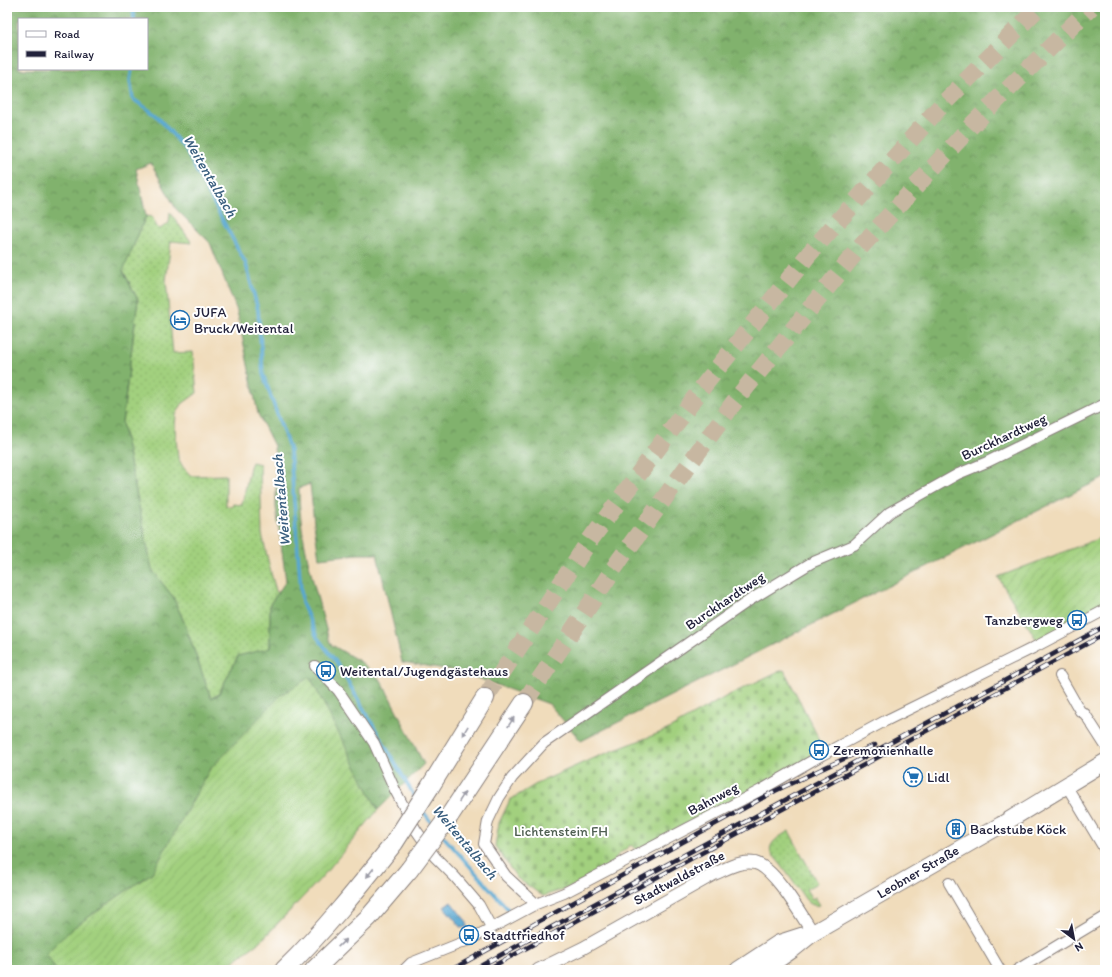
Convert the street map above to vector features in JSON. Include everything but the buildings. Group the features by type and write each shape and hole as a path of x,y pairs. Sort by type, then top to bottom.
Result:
{"highway":[{"path":"284,970 297,958 350,898 394,843 485,698"},
{"path":"314,970 369,917 409,870 450,815 524,703"}],"main road":[{"name":"Leobner Straße","path":"763,970 813,933 996,828 1105,762"},
{"name":"Leobner Straße","path":"738,970 779,943 813,933"}],"street":[{"name":"Burckhardtweg","path":"536,904 506,876 484,844 488,821 499,798 512,778 544,743 750,600 811,563 854,545 890,512 958,474 987,462 1105,404"},
{"name":"Bahnweg","path":"404,970 411,963 464,942 536,904 564,893 760,790 873,728 1033,648 1105,610"},
{"path":"315,666 338,690 374,743 395,790 416,830 435,857 455,877 479,906 491,927"},
{"path":"1060,676 1080,710 1085,714 1105,745"},
{"path":"1066,786 1105,850"},
{"name":"Stadtwaldstraße","path":"538,970 583,948 714,874 741,863 755,863 762,866 773,875 792,900 813,933"},
{"path":"949,883 1000,970"},
{"path":"1017,970 1105,917"}],"green space":[{"path":"7,7 1105,7 1105,478 581,741 549,704 458,671 402,662 377,554 358,554 319,558 310,484 299,488 305,547 314,587 330,644 361,662 381,680 424,764 378,810 310,677 210,769 152,873 73,928 47,953 56,970 7,970","holes":["151,163 176,209 210,243 237,311 258,414 274,446 276,507 286,581 270,604 270,648 238,656 218,695 211,698 184,622 173,597 152,570 122,423 138,300 123,271 146,216 136,169"]},
{"path":"170,212 192,243 171,241 166,281 173,353 193,352 197,393 182,404 176,415 175,428 178,458 183,467 191,476 226,475 226,506 232,507 233,504 242,505 252,462 260,464 262,534 277,594 270,604 270,649 238,656 218,695 211,698 184,622 173,597 152,570 122,423 138,300 123,270 146,216 152,217 157,227 160,229 169,223"},
{"path":"1105,536 1105,606 1038,642 998,577"},
{"name":"Lichtenstein FH","path":"784,670 825,751 636,850 631,845 619,854 611,864 571,887 543,896 517,878 495,846 499,823 510,800 538,783 589,760 667,730 727,696"},
{"path":"310,677 378,810 322,877 261,941 221,970 56,970 46,953 73,928 152,873 210,769 282,694"},
{"path":"789,831 817,883 806,889 812,899 815,897 820,905 812,905 806,900 770,850 772,843 775,840"}],"water":[{"path":"451,902 467,922 467,927 462,928 444,907"}],"waterway":[{"name":"Weitentalbach","path":"133,7 134,18"},
{"name":"Weitentalbach","path":"132,70 130,80 133,99 156,115 185,149 246,264 258,310 263,374 290,451 302,603 317,637 337,663 416,799"},
{"name":"Weitentalbach","path":"422,810 435,827"},
{"name":"Weitentalbach","path":"442,835 508,909"}],"tunnel":[{"path":"485,698 590,540 705,384 809,254 937,110 1039,7"},
{"path":"524,703 621,558 735,401 856,252 972,125 1091,7"}],"railway":[{"path":"473,970 1105,626"},
{"path":"486,970 1105,634"},
{"path":"451,970 775,791 875,745"}],"place":[{"name":"JUFA Bruck/Weitental","path":"180,320"},
{"name":"Tanzbergweg","path":"1077,620"},
{"name":"Weitental/Jugendgästehaus","path":"326,671"},
{"name":"Zeremonienhalle","path":"819,750"},
{"name":"Lidl","path":"913,777"},
{"name":"Backstube Köck","path":"956,829"},
{"name":"Stadtfriedhof","path":"469,935"}]}
